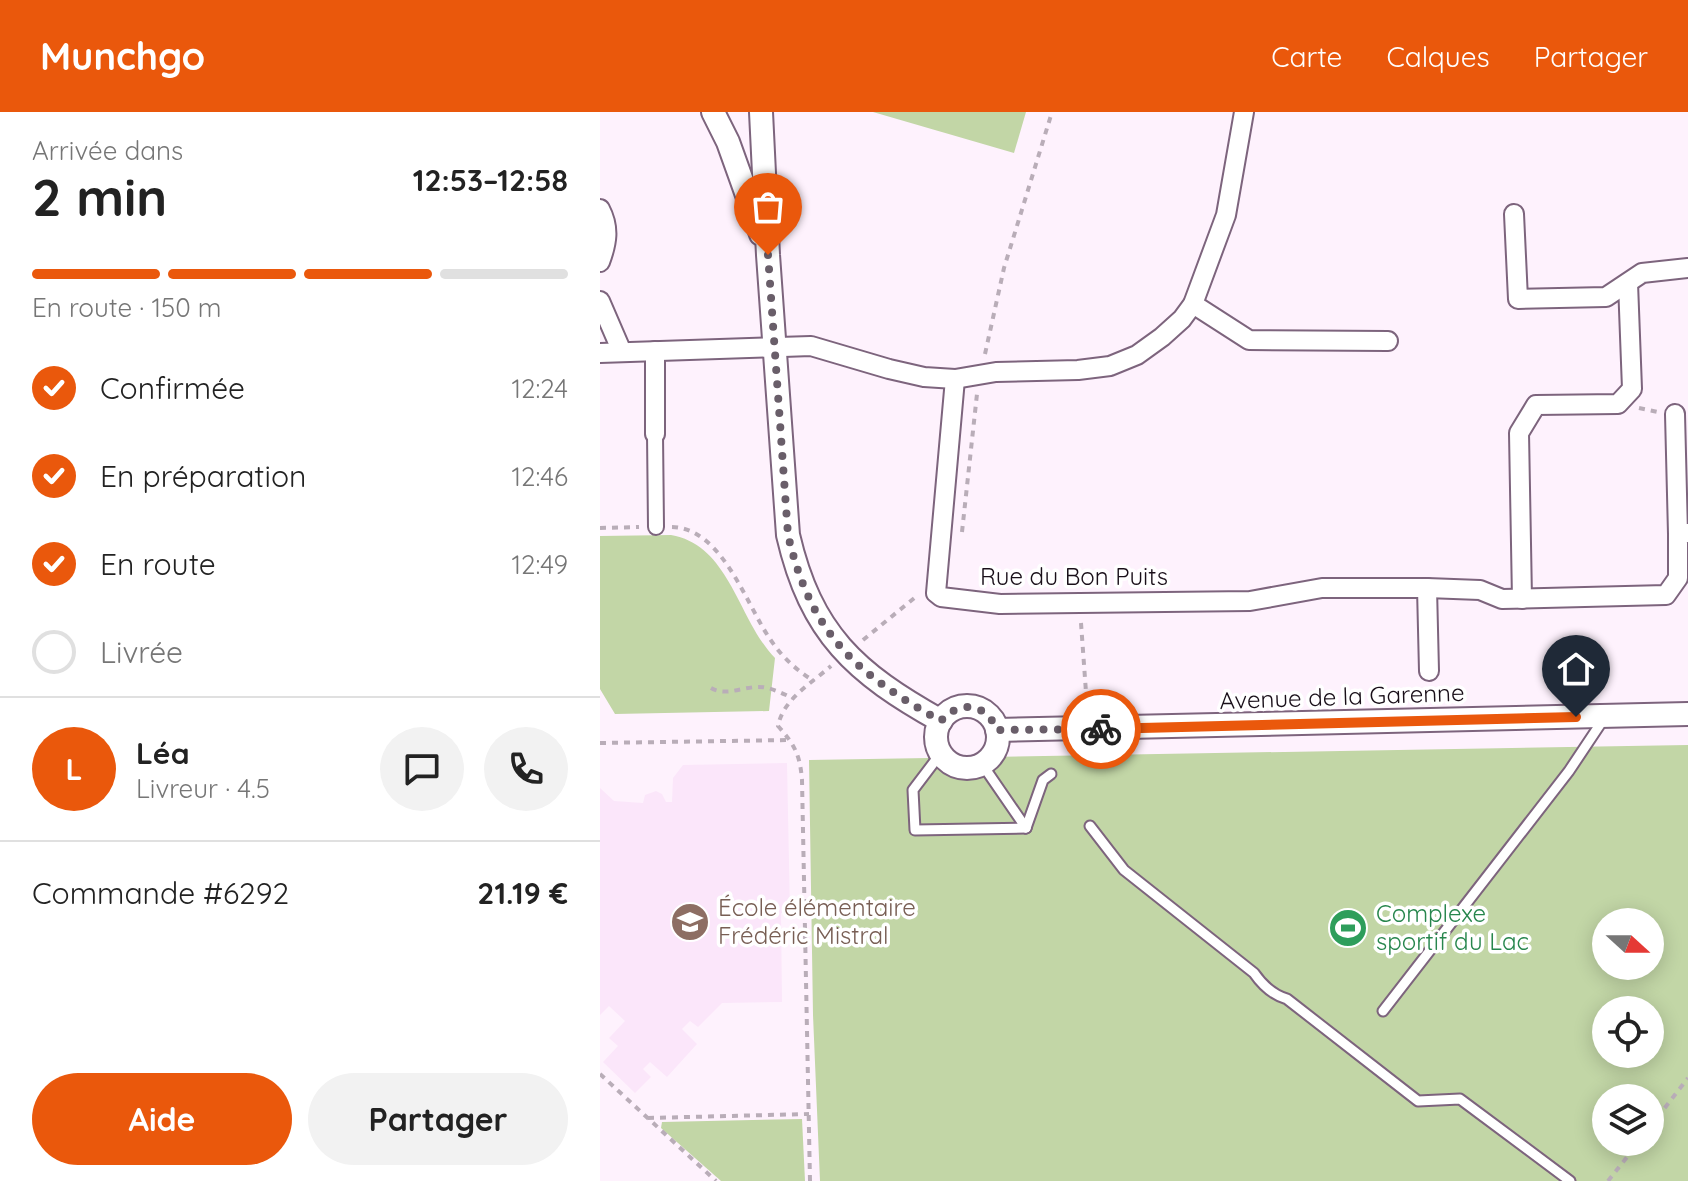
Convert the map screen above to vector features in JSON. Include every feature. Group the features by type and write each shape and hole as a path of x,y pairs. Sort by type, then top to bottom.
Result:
{"street":[{"path":"713,112 728,142 768,255"},
{"path":"761,112 788,535 795,564 806,594 837,645 854,663 906,702 941,721"},
{"path":"600,353 811,346 889,369 924,377 955,379 996,372 1110,366 1137,355 1162,337 1193,304 1226,215 1244,112"},
{"path":"600,209 605,219 607,242 600,262"},
{"path":"1514,214 1518,299 1606,297 1642,273 1688,268"},
{"path":"1522,599 1519,433 1536,405 1618,404 1632,389 1628,283"},
{"path":"600,301 622,352"},
{"path":"1193,304 1249,340 1388,341"},
{"path":"655,351 656,527"},
{"path":"936,593 955,379"},
{"name":"Rue du Bon Puits","path":"936,593 941,597 1000,604 1250,601 1322,588 1480,590 1502,599 1666,595 1678,578 1683,534 1675,414"},
{"path":"1427,588 1429,671"},
{"path":"967,706 987,713 997,730 995,750 982,764 964,767 947,760 941,753 937,737 941,721 957,708 967,706"},
{"name":"Avenue de la Garenne","path":"997,730 1688,714"}],"lane":[{"path":"1383,1011 1569,771 1606,716"},
{"path":"941,753 913,790 915,830 1026,828"},
{"path":"982,764 1026,828"},
{"path":"1026,828 1043,780 1051,774"},
{"path":"1090,826 1124,870 1254,973 1261,984 1287,999 1418,1101 1460,1099 1570,1181"}],"path":[{"path":"1624,397 1642,410 1675,414"},
{"path":"600,528 678,527 699,536 714,547 770,640 794,669 814,681"},
{"path":"861,642 916,595 936,593"},
{"path":"810,1181 802,780 800,759 791,740 778,726 780,716 793,698 833,665"},
{"path":"711,688 720,693 758,686 793,698"},
{"path":"600,743 791,740"},
{"path":"600,1074 716,1181"},
{"path":"1664,1109 1688,1078"},
{"path":"648,1118 809,1114"},
{"path":"1608,1181 1628,1156"}],"shaded area":[{"name":"École élémentaire Frédéric Mistral","path":"787,763 790,913 781,913 782,1002 722,1003 698,1027 690,1021 682,1029 697,1044 667,1077 650,1062 643,1069 651,1077 635,1093 603,1062 618,1046 609,1038 625,1021 609,1006 600,1015 600,788 614,801 643,803 645,795 656,791 662,794 666,802 672,802 673,778 683,765"}],"green space":[{"path":"873,112 1026,112 1014,153"},
{"path":"671,535 691,542 707,553 720,568 762,642 775,658 769,711 615,714 600,689 600,536"},
{"path":"1688,745 1688,1181 820,1181 813,1015 809,760"},
{"path":"802,1119 805,1181 721,1181 661,1128 662,1122"}],"way so far":[{"path":"768,255 788,535 806,594 837,645 876,681 941,721 948,713 967,706 987,713 997,730 1101,729"}],"place":[{"name":"École élémentaire Frédéric Mistral","path":"690,922"},
{"name":"Complexe sportif du Lac","path":"1348,928"}],"route":[{"path":"1101,729 1576,717"}]}
